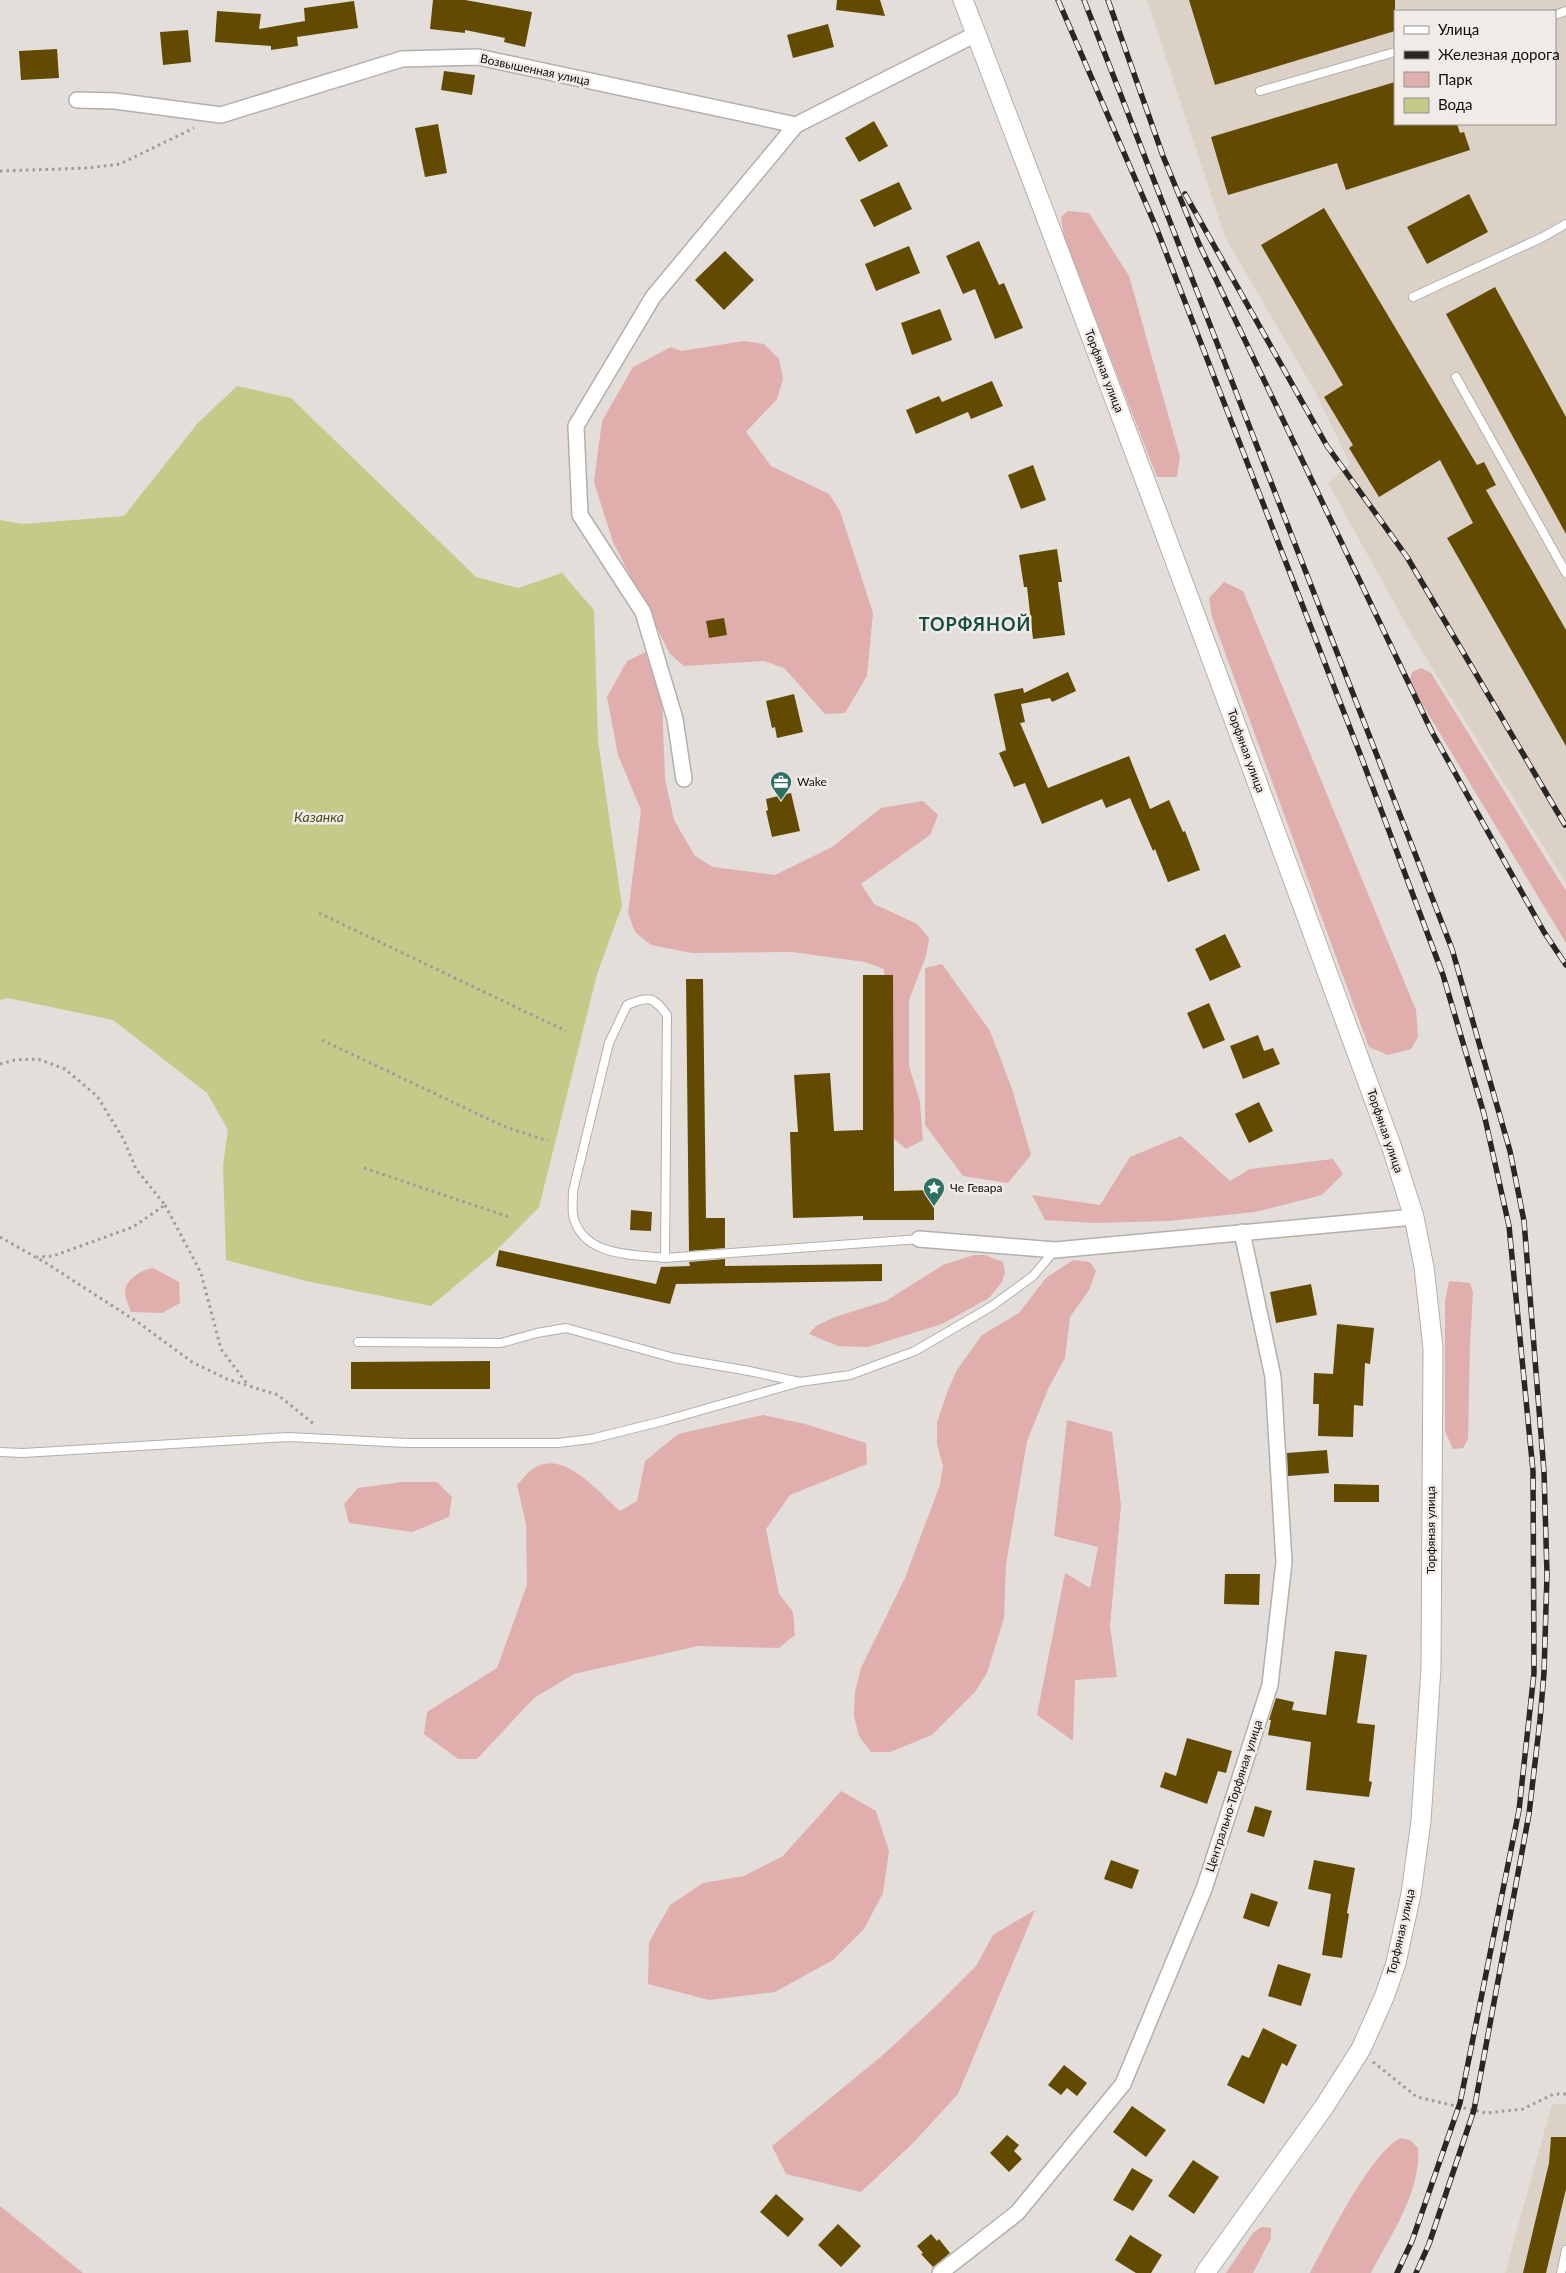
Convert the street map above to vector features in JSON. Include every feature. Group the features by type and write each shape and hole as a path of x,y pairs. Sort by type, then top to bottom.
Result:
{"street":[{"name":"Торфяная улица","path":"963,0 1207,645 1392,1148 1414,1216 1424,1267 1433,1348 1431,1668 1421,1821 1411,1894 1396,1963 1385,1996 1361,2049 1324,2107 1205,2273"},
{"path":"684,779 675,719 643,612 580,515 576,426 653,297 796,125 976,34"},
{"name":"Возвышенная улица","path":"77,100 115,101 221,115 402,59 478,57 796,125"},
{"path":"918,1239 1055,1250 1414,1216"},
{"name":"Центрально-Торфяная улица","path":"940,2273 1017,2213 1122,2084 1204,1889 1270,1685 1284,1562 1273,1377 1242,1232"}],"lane":[{"path":"1260,91 1394,52"},
{"path":"1412,297 1543,237 1566,224"},
{"path":"1456,377 1566,573"},
{"path":"665,1258 667,1015 657,1001 644,998 627,1005 609,1043 573,1192 574,1216 585,1238 601,1250 665,1258 918,1239"},
{"path":"0,1452 23,1453 288,1437 407,1443 566,1442 591,1438 663,1421 800,1382 850,1374 915,1351 992,1306 1033,1276 1055,1250"},
{"path":"358,1342 501,1343 537,1333 566,1328 674,1358 800,1382"},
{"path":"1562,2273 1566,2250"}],"path":[{"path":"0,171 88,168 120,164 221,115"},
{"path":"319,913 566,1031"},
{"path":"322,1040 503,1126 548,1141"},
{"path":"0,1064 15,1060 38,1059 65,1069 97,1096 124,1140 136,1169 165,1206 201,1273 221,1349 249,1386"},
{"path":"364,1168 512,1218"},
{"path":"36,1258 53,1256 133,1227 165,1206"},
{"path":"0,1237 140,1323 192,1362 228,1379 278,1395 335,1440"},
{"path":"1361,2049 1380,2069 1417,2097 1486,2113 1523,2109 1554,2094 1566,2094"}],"shaded area":[{"path":"1147,0 1566,0 1566,883 1413,637 1328,483 1350,464 1317,395 1225,237"},
{"path":"1552,2104 1566,2104 1566,2273 1505,2273"}],"green space":[{"path":"1068,211 1089,213 1129,276 1180,457 1177,477 1157,477 1064,238 1061,217"},
{"path":"744,341 764,344 779,359 783,379 777,399 746,432 771,466 829,494 840,511 873,613 867,676 845,713 825,714 784,668 764,661 684,666 670,654 613,542 594,482 602,421 633,367 671,347 681,351"},
{"path":"1224,582 1243,591 1416,1010 1418,1037 1411,1049 1388,1055 1369,1047 1212,617 1209,598"},
{"path":"646,652 662,697 665,779 674,820 695,856 713,867 775,875 832,847 881,808 923,801 938,815 930,835 861,884 874,904 917,924 929,938 926,956 909,1000 909,1066 920,1102 923,1140 906,1149 892,1137 884,969 865,962 792,952 692,953 651,945 635,932 628,913 641,810 618,755 607,697 627,661"},
{"path":"1421,668 1431,673 1566,891 1566,943 1409,682 1412,672"},
{"path":"942,964 990,1031 1012,1089 1031,1155 1008,1183 963,1176 925,1125 925,968"},
{"path":"1181,1136 1230,1181 1250,1169 1333,1159 1343,1174 1322,1195 1255,1212 1168,1221 1095,1223 1045,1220 1032,1195 1100,1205 1130,1157"},
{"path":"974,1255 985,1255 1003,1262 1005,1272 1002,1282 989,1298 942,1324 868,1347 838,1346 809,1334 816,1326 835,1317 886,1301 943,1265"},
{"path":"1073,1260 1090,1262 1096,1271 1089,1290 1070,1317 1065,1358 1049,1387 1027,1441 1006,1564 1004,1618 987,1673 975,1692 932,1735 890,1752 871,1752 859,1736 854,1716 855,1692 861,1668 905,1578 940,1485 943,1466 937,1444 937,1422 948,1390 957,1370 982,1335 1019,1313 1046,1278"},
{"path":"153,1268 179,1282 180,1303 162,1313 131,1312 125,1294 128,1283 139,1273"},
{"path":"1449,1281 1470,1283 1473,1292 1468,1439 1463,1448 1453,1449 1445,1431 1445,1301"},
{"path":"763,1415 805,1424 866,1443 867,1464 790,1495 766,1529 779,1594 793,1612 795,1635 779,1648 698,1646 574,1674 534,1698 477,1759 458,1759 424,1734 427,1712 497,1668 527,1585 526,1524 517,1485 531,1470 543,1464 567,1467 590,1483 620,1511 637,1501 645,1461 678,1434"},
{"path":"1067,1420 1112,1432 1121,1505 1110,1626 1117,1677 1075,1680 1073,1741 1037,1715 1065,1573 1090,1588 1098,1547 1054,1536"},
{"path":"402,1482 437,1482 452,1497 449,1517 412,1532 349,1523 344,1504 358,1488"},
{"path":"841,1791 876,1811 889,1851 883,1893 864,1929 833,1960 775,1992 709,2000 648,1984 649,1942 670,1905 703,1883 744,1876 783,1856"},
{"path":"1035,1910 958,2094 913,2143 861,2192 786,2174 772,2146 883,2055 935,2007 976,1966 993,1935"},
{"path":"1400,2138 1410,2140 1418,2148 1418,2165 1415,2181 1403,2213 1371,2273 1310,2273 1362,2180 1375,2162"},
{"path":"0,2206 83,2273 0,2273"},
{"path":"1261,2227 1271,2228 1271,2238 1253,2273 1226,2273 1253,2233"}],"water":[{"name":"Казанка","path":"237,386 291,398 476,577 518,588 562,573 594,610 598,740 622,906 597,974 539,1207 491,1256 431,1306 306,1281 226,1260 223,1165 228,1130 207,1093 113,1020 8,998 0,1000 0,520 23,524 124,516 197,424"}],"building":[{"path":"433,0 465,0 532,12 525,47 504,42 505,38 465,30 465,33 430,29"},
{"path":"837,0 880,0 885,16 836,10"},
{"path":"1189,0 1395,0 1394,31 1215,85"},
{"path":"354,1 358,28 297,37 298,46 271,50 271,46 215,42 217,11 261,14 259,29 305,21 304,8"},
{"path":"828,24 834,47 793,58 787,35"},
{"path":"188,30 191,62 163,65 160,32"},
{"path":"57,49 59,78 21,80 19,51"},
{"path":"444,71 475,75 472,95 441,90"},
{"path":"1394,82 1394,125 1457,125 1460,133 1464,132 1470,150 1346,190 1337,163 1228,195 1211,137"},
{"path":"874,121 888,146 859,162 845,138"},
{"path":"438,124 447,173 425,177 415,128"},
{"path":"899,182 912,209 874,227 860,200"},
{"path":"1469,194 1488,232 1427,264 1407,227"},
{"path":"1324,208 1477,465 1484,462 1496,485 1486,490 1566,630 1566,746 1447,538 1473,523 1440,460 1379,497 1349,448 1353,445 1324,397 1343,385 1261,245"},
{"path":"979,241 999,285 1004,283 1023,328 995,339 975,289 963,294 946,256"},
{"path":"909,246 920,273 876,291 865,264"},
{"path":"725,251 754,280 724,310 695,280"},
{"path":"1495,287 1566,417 1566,534 1446,314"},
{"path":"940,309 952,340 912,355 901,323"},
{"path":"992,381 1003,406 971,419 968,412 916,434 906,410 939,396 942,402"},
{"path":"1033,465 1046,500 1021,509 1008,475"},
{"path":"1057,549 1062,582 1058,582 1065,635 1033,639 1027,587 1024,587 1019,555"},
{"path":"724,618 727,635 709,638 706,621"},
{"path":"1068,672 1076,691 1052,702 1050,698 1021,704 1025,722 1020,723 1048,788 1129,756 1150,809 1169,800 1183,832 1185,831 1200,870 1168,882 1155,849 1153,851 1130,798 1106,808 1102,799 1042,824 1025,783 1014,787 999,753 1006,750 994,694 1023,688 1024,693"},
{"path":"794,694 803,732 777,738 775,727 772,728 766,701"},
{"path":"791,793 800,831 772,837 766,811 768,810 766,799"},
{"path":"1225,934 1241,967 1210,981 1195,949"},
{"path":"863,975 893,975 894,1191 934,1190 934,1220 863,1220 863,1216 793,1218 790,1132 798,1132 794,1075 830,1073 834,1131 863,1130"},
{"path":"686,979 703,979 706,1218 725,1218 725,1248 689,1251"},
{"path":"1209,1003 1225,1040 1203,1049 1187,1013"},
{"path":"1258,1035 1264,1051 1273,1048 1280,1064 1243,1079 1230,1046"},
{"path":"1259,1102 1273,1131 1249,1143 1235,1114"},
{"path":"631,1210 652,1212 651,1231 630,1230"},
{"path":"499,1250 656,1284 661,1267 690,1266 689,1262 725,1259 725,1266 882,1264 882,1281 676,1284 670,1304 496,1266"},
{"path":"1311,1284 1317,1315 1276,1323 1270,1292"},
{"path":"1337,1324 1374,1328 1370,1364 1365,1363 1363,1406 1354,1405 1353,1437 1318,1436 1319,1404 1313,1404 1314,1373 1333,1374"},
{"path":"490,1361 490,1389 351,1389 351,1362"},
{"path":"1327,1450 1329,1473 1288,1476 1287,1453"},
{"path":"1334,1484 1379,1485 1379,1502 1334,1502"},
{"path":"1225,1574 1260,1574 1259,1605 1224,1604"},
{"path":"1335,1651 1367,1655 1357,1723 1375,1725 1369,1781 1372,1782 1369,1797 1306,1790 1311,1742 1268,1735 1271,1720 1269,1720 1276,1698 1294,1702 1292,1710 1326,1715"},
{"path":"1187,1738 1232,1751 1226,1773 1218,1771 1207,1804 1160,1787 1165,1772 1176,1776"},
{"path":"1255,1806 1272,1811 1264,1837 1247,1832"},
{"path":"1111,1860 1139,1870 1132,1889 1104,1879"},
{"path":"1314,1860 1355,1868 1342,1958 1322,1955 1331,1894 1308,1889"},
{"path":"1251,1893 1278,1902 1269,1927 1243,1918"},
{"path":"1278,1964 1311,1974 1301,2006 1268,1996"},
{"path":"1263,2028 1297,2045 1287,2066 1282,2063 1264,2104 1227,2085 1242,2055 1249,2058"},
{"path":"1064,2065 1087,2083 1077,2096 1067,2088 1061,2095 1048,2085"},
{"path":"1132,2106 1166,2130 1146,2157 1113,2132"},
{"path":"1007,2135 1019,2145 1014,2151 1022,2159 1009,2172 990,2153"},
{"path":"1551,2137 1566,2137 1566,2189 1546,2273 1523,2273 1549,2163"},
{"path":"1193,2160 1219,2177 1194,2214 1168,2196"},
{"path":"1132,2168 1153,2180 1133,2211 1113,2200"},
{"path":"776,2194 804,2219 788,2237 760,2212"},
{"path":"838,2224 861,2246 841,2267 818,2245"},
{"path":"931,2234 937,2241 939,2239 950,2253 933,2267 921,2254 923,2253 917,2246"},
{"path":"1130,2235 1162,2255 1151,2273 1136,2273 1115,2260"}],"railway":[{"path":"1058,0 1156,227 1362,759 1443,975 1484,1114 1509,1226 1533,1471 1534,1673 1519,1810 1460,2103 1412,2241 1397,2273"},
{"path":"1084,0 1452,949 1510,1151 1524,1221 1544,1472 1547,1574 1544,1673 1540,1720 1529,1814 1474,2110 1429,2244 1416,2273"},
{"path":"1108,0 1163,156 1199,244 1432,732 1544,932 1566,965"},
{"path":"1185,194 1327,446 1407,557 1565,825"}],"place":[{"name":"Wake","path":"781,801"},
{"name":"Че Гевара","path":"934,1207"}],"district":[{"name":"ТОРФЯНОЙ","path":"975,625"}]}
